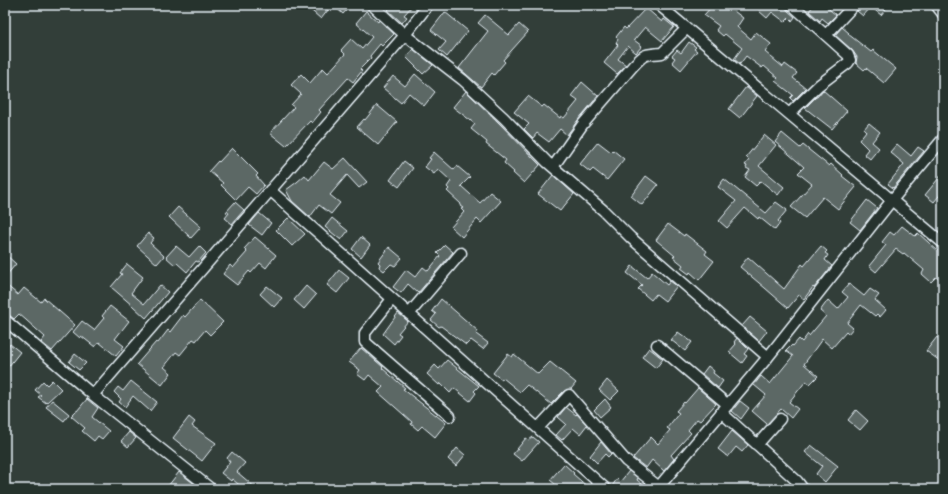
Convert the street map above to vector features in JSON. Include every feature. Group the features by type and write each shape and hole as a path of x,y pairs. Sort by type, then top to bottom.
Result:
{"street":[{"path":"372,5 405,35 463,80 553,167 603,210 631,238 768,357"},
{"path":"93,395 405,35 428,5"},
{"path":"659,5 943,243"},
{"path":"789,114 819,85 850,60 848,55 792,5"},
{"path":"826,36 854,5"},
{"path":"936,5 943,14"},
{"path":"553,167 583,124 641,57 647,54 662,53 687,28"},
{"path":"538,428 569,395 626,461 658,488 768,357 892,200 943,139"},
{"path":"270,190 606,489"},
{"path":"409,314 461,253"},
{"path":"392,299 365,333 364,342 450,416"},
{"path":"5,320 93,395 212,489"},
{"path":"657,345 725,408 757,445 797,481 803,489"},
{"path":"757,445 780,419"}],"building":[{"path":"305,5 332,5 321,19"},
{"path":"333,5 351,5 343,14"},
{"path":"392,5 413,5 404,15 407,17 402,23 388,10"},
{"path":"713,5 733,5 730,8 743,18 737,27 751,39 756,32 771,44 765,52 783,67 785,64 797,73 793,78 806,88 793,101 790,98 793,95 775,81 778,78 764,66 762,68 746,56 740,64 734,59 742,48 725,34 723,36 716,30 719,26 704,15"},
{"path":"763,5 777,5 782,9 786,5 787,10 795,17 792,21 789,18 785,22 772,12 767,18 759,11"},
{"path":"814,5 824,5 836,15 828,23 822,18 820,21 809,11"},
{"path":"860,5 889,5 881,15 871,7 863,16 857,11"},
{"path":"646,8 662,22 664,19 674,27 662,41 645,27 634,40 642,46 636,53 628,46 618,59 626,65 617,74 604,63 618,45 616,43 618,39 616,37 624,27 626,29"},
{"path":"366,11 378,22 379,20 394,34 382,46 380,44 370,56 371,58 360,69 362,71 353,82 348,78 319,110 321,112 312,123 310,121 286,146 270,133 294,107 291,105 301,94 291,85 301,74 310,83 323,68 328,73 345,54 341,50 351,39 362,49 372,37 356,23"},
{"path":"445,12 468,31 447,57 439,50 446,42 431,30"},
{"path":"485,15 509,35 519,24 528,32 503,60 505,62 494,75 492,73 481,87 459,68 488,31 478,23"},
{"path":"842,27 849,33 848,34 871,52 873,50 896,69 884,83 866,68 864,70 856,63 857,57 852,50 835,35"},
{"path":"689,42 696,47 694,49 697,51 681,70 672,62 675,58 672,56 677,50 681,53"},
{"path":"413,49 433,65 423,74 406,57"},
{"path":"415,74 435,92 424,106 409,93 401,103 383,88 393,76 405,86"},
{"path":"582,82 598,96 567,135 560,129 549,142 537,133 533,138 524,129 529,124 514,112 528,96 542,107 544,105 560,118 561,116 564,118 578,101 571,96"},
{"path":"746,87 757,96 740,118 729,109"},
{"path":"823,90 847,111 832,129 805,108"},
{"path":"466,91 540,165 524,183 504,163 506,160 486,144 487,142 471,129 475,124 453,107"},
{"path":"377,105 397,122 378,145 357,127 364,119 365,120"},
{"path":"869,123 880,132 872,142 879,148 870,159 864,154 868,149 859,140 866,131 864,129"},
{"path":"782,133 800,148 803,145 829,166 831,164 843,175 842,176 856,187 838,209 823,197 805,218 791,207 812,184 798,173 804,167 775,142"},
{"path":"764,135 776,145 759,166 784,187 778,195 761,181 756,186 745,177 750,170 746,168 747,166 745,165 749,160 746,157"},
{"path":"598,142 611,152 613,150 624,159 607,180 593,169 590,172 580,164"},
{"path":"897,144 911,156 918,147 924,151 893,188 888,184 904,164 890,152"},
{"path":"232,148 258,174 256,176 264,185 256,194 248,187 236,200 221,185 223,183 209,171"},
{"path":"434,152 454,170 457,166 470,177 461,186 480,203 490,192 501,201 481,223 477,219 462,237 451,227 464,212 461,209 463,208 460,206 461,204 447,191 449,189 447,187 451,181 438,169 434,174 425,167 431,159 429,158"},
{"path":"345,158 367,182 359,188 347,175 330,195 340,203 331,214 319,205 310,217 292,201 286,190 305,175 309,180 324,162 333,169"},
{"path":"404,161 413,168 399,187 390,180"},
{"path":"943,173 943,191 934,202 925,195"},
{"path":"553,175 574,194 560,211 538,194"},
{"path":"646,176 658,185 642,205 631,196"},
{"path":"724,179 766,213 776,202 787,210 778,221 780,223 775,230 745,208 727,228 719,221 736,201 718,187"},
{"path":"867,200 877,208 860,230 850,222"},
{"path":"235,202 244,210 232,224 225,218 229,213 226,212"},
{"path":"178,207 201,227 191,238 169,217"},
{"path":"259,213 271,223 262,235 249,225"},
{"path":"288,218 305,234 292,246 276,230"},
{"path":"332,218 348,231 341,240 325,227"},
{"path":"668,224 684,236 685,234 707,251 705,254 714,261 699,280 690,272 689,274 681,268 683,265 673,257 675,256 656,240"},
{"path":"902,226 915,236 918,233 943,254 943,283 936,277 931,282 922,274 924,270 904,253 903,254 896,249 876,272 869,266 886,245 882,242 890,232 894,235"},
{"path":"148,233 154,238 150,243 164,256 157,264 137,246"},
{"path":"255,237 276,255 266,268 260,263 251,273 249,271 237,285 223,274 230,265 233,268 247,252 244,249"},
{"path":"361,237 370,245 361,257 352,249"},
{"path":"445,245 453,252 418,293 408,284 401,293 393,287 406,270 415,277 423,267 428,271 440,256 437,253"},
{"path":"176,246 189,257 199,246 206,253 198,262 196,261 187,272 177,263 175,265 166,257"},
{"path":"821,246 827,251 825,253 828,255 825,260 832,266 804,299 799,295 788,308 740,267 748,257 784,289 802,264 804,266"},
{"path":"389,247 402,258 395,266 391,264 384,271 379,267 380,264 378,262"},
{"path":"5,254 16,264 5,277"},
{"path":"127,264 143,277 131,293 144,304 160,285 168,292 146,318 111,287 122,274 120,273"},
{"path":"632,266 647,278 652,272 667,285 670,281 677,286 665,301 656,294 651,300 638,289 642,285 627,273"},
{"path":"339,270 349,278 337,293 327,285"},
{"path":"5,284 18,295 24,288 41,302 44,298 75,325 52,351 41,342 45,337 19,314 14,319 5,314"},
{"path":"849,284 864,296 870,289 879,295 875,300 886,310 880,317 877,314 875,316 861,305 847,323 853,328 848,334 846,332 832,348 822,339 804,364 818,376 810,384 806,381 789,402 798,409 791,418 781,409 767,424 752,411 766,395 754,385 761,376 770,384 793,356 786,351 799,339 802,342 808,334 809,336 826,316 820,311 828,300 838,309 848,297 842,292"},
{"path":"267,286 282,298 274,307 260,294"},
{"path":"306,286 316,295 304,309 294,300"},
{"path":"441,299 478,331 476,334 488,343 483,349 471,340 466,345 431,320 436,314 432,311"},
{"path":"200,300 223,322 210,335 205,330 196,341 193,339 180,355 176,352 164,367 171,373 162,385 137,364 156,342 158,343 168,330 170,332 183,315 185,317"},
{"path":"110,306 129,321 115,339 124,346 116,356 99,342 95,347 81,336 80,338 73,332 82,321 94,330 104,318 102,316"},
{"path":"398,313 408,321 398,333 401,335 394,344 383,334"},
{"path":"750,317 767,331 759,341 742,326"},
{"path":"678,332 692,342 685,351 671,340"},
{"path":"937,337 943,342 943,363 926,351"},
{"path":"737,338 748,349 744,354 747,356 742,363 729,352 736,344 734,342"},
{"path":"10,344 20,352 5,371 5,350"},
{"path":"361,348 405,388 403,389 446,423 435,437 422,426 418,430 411,424 412,422 378,392 383,387 369,375 365,380 357,374 360,370 349,362"},
{"path":"649,348 663,359 656,368 642,357"},
{"path":"75,354 86,363 79,370 69,362"},
{"path":"508,354 512,357 514,354 538,374 550,362 576,383 571,389 564,391 551,404 527,385 520,392 503,378 502,380 493,373"},
{"path":"447,360 479,386 474,391 476,393 470,401 454,388 450,393 440,383 439,385 427,374 435,365 439,369"},
{"path":"708,366 714,371 713,373 723,381 718,388 702,374"},
{"path":"52,380 61,389 46,403 38,397 41,395 35,390 43,381 47,385"},
{"path":"607,380 619,391 610,400 599,390"},
{"path":"131,381 157,402 150,411 133,396 125,407 119,402 121,399 114,392 118,387 123,391"},
{"path":"698,388 716,404 700,421 697,419 688,430 691,433 671,455 674,459 664,471 652,460 646,468 633,458 651,437 658,444 670,430 667,428 679,413 676,411"},
{"path":"87,399 98,408 92,417 109,431 102,439 98,436 94,441 82,431 85,428 71,416"},
{"path":"605,399 611,407 600,417 594,410"},
{"path":"52,400 69,414 64,421 46,407"},
{"path":"740,401 749,408 741,419 732,411"},
{"path":"566,407 576,415 577,414 587,425 580,434 573,428 562,440 556,435 566,424 558,417"},
{"path":"856,410 868,421 860,430 848,420"},
{"path":"189,417 195,422 192,426 216,443 202,461 173,438"},
{"path":"732,431 748,445 742,452 736,447 728,457 718,449"},
{"path":"129,432 136,438 128,447 121,441"},
{"path":"533,437 539,442 522,461 513,454 526,438 529,440"},
{"path":"601,442 611,454 608,457 605,454 597,463 590,456"},
{"path":"811,445 838,466 825,482 816,474 822,466 805,452"},
{"path":"457,448 465,455 456,466 448,459"},
{"path":"232,452 245,463 237,472 257,489 244,489 232,479 231,481 221,473 230,462 227,458"},
{"path":"564,464 590,489 561,489 550,480"},
{"path":"629,471 638,478 637,480 642,484 638,489 612,489 612,486 617,479 620,482"},
{"path":"179,472 201,489 172,489 168,486"}]}
